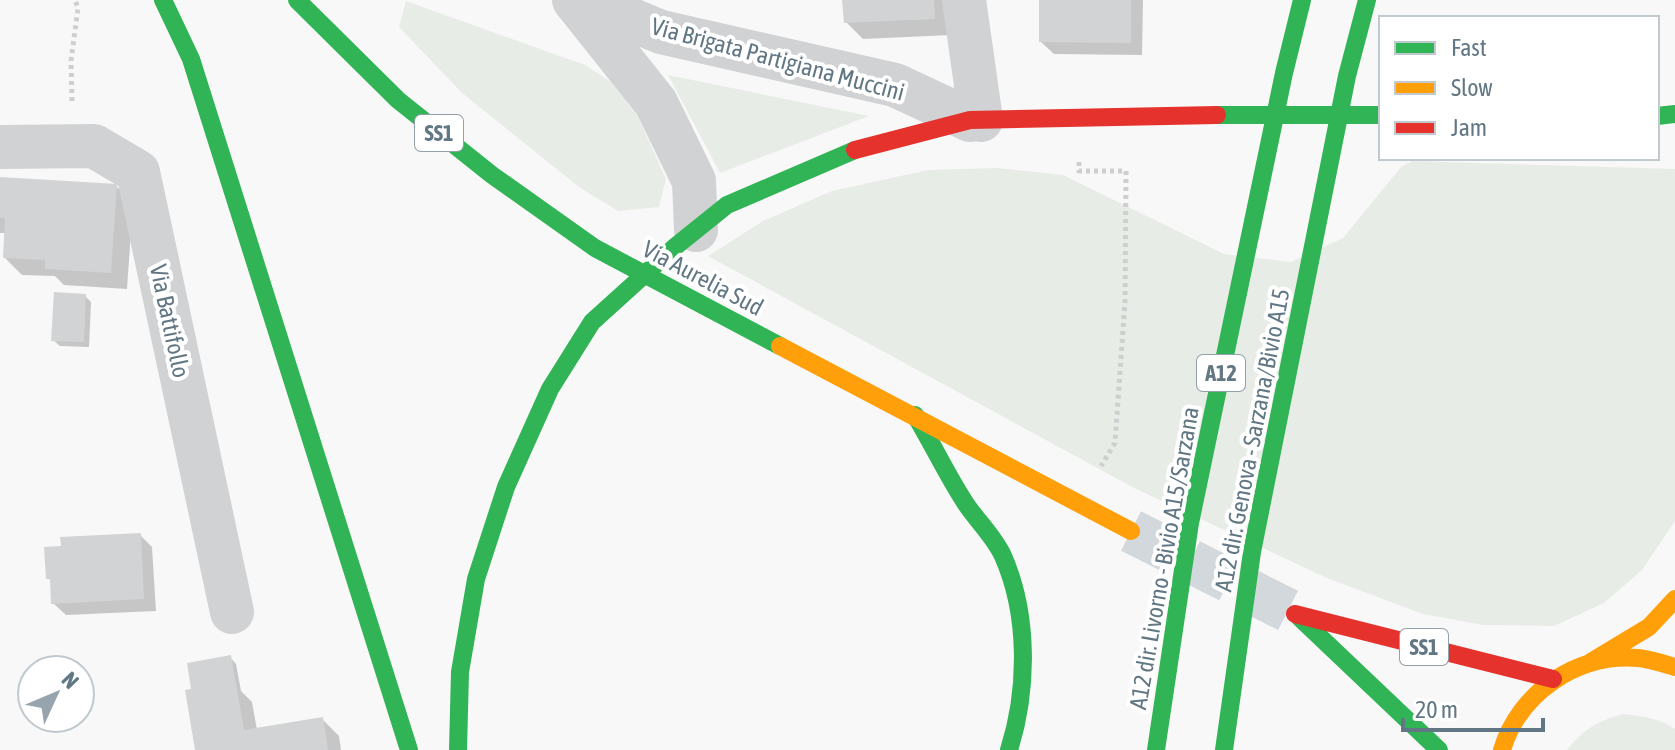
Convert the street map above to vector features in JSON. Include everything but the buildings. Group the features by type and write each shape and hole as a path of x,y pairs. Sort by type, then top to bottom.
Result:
{"main road":[{"path":"163,0 191,59 409,750"},
{"name":"Via Aurelia Sud","path":"297,0 398,100 492,175 595,248 1131,531"},
{"name":"A12 dir. Livorno - Bivio A15/Sarzana","path":"1156,750 1190,523 1302,0"},
{"name":"A12 dir. Genova - Sarzana/Bivio A15","path":"1224,750 1252,552 1344,92 1367,0"},
{"path":"458,750 460,672 476,579 506,487 550,389 592,322 727,205 848,152 976,120 1080,116 1379,115"},
{"path":"915,415 965,502 1003,556 1018,614 1024,668 1015,737 1009,750"},
{"path":"1502,750 1503,740 1523,706 1553,679 1591,662 1649,627 1675,599"},
{"name":"SS1","path":"1439,750 1295,614 1553,679"},
{"path":"1591,662 1633,658 1675,667"},
{"path":"460,711 474,750"}],"street":[{"name":"Via Brigata Partigiana Muccini","path":"574,0 656,103 694,181 696,230"},
{"name":"Via Brigata Partigiana Muccini","path":"584,0 661,32 895,85 976,120"},
{"path":"964,0 976,120"},
{"path":"0,147 94,146"},
{"name":"Via Battifollo","path":"94,146 138,172 232,612"}],"path":[{"path":"75,0 78,8 71,61 72,118 94,146"},
{"path":"1079,505 1115,443 1125,301 1126,186 1126,171 1079,171 1080,116"}],"shaded area":[{"path":"406,1 585,65 611,82 638,117 666,179 659,207 618,211 579,187 462,93 399,27"},
{"path":"668,75 869,116 720,173"},
{"path":"1412,161 1675,169 1675,521 1642,570 1604,603 1554,626 1483,625 1423,614 1327,578 1134,488 708,256 763,221 832,191 928,170 997,168 1063,175 1224,254 1291,262 1343,238 1401,167"},
{"path":"1623,714 1650,718 1675,729 1675,750 1567,750 1592,727"}],"tunnel":[{"path":"1131,531 1295,614"}],"traffic: fast":[{"path":"163,0 191,59 409,750"},
{"path":"297,0 398,100 492,175 595,248 780,346"},
{"path":"1156,750 1190,523 1302,0"},
{"path":"1224,750 1252,552 1347,76 1367,0"},
{"path":"1659,116 1675,114"},
{"path":"1217,115 1379,115"},
{"path":"458,750 460,672 476,579 506,487 550,389 592,322 676,246 727,205 855,150"},
{"path":"915,415 964,501 999,549 1012,579 1018,603 1023,653 1020,703 1009,750"},
{"path":"1300,618 1439,750"}],"traffic: slow":[{"path":"780,346 1131,531"},
{"path":"1591,662 1649,627 1675,599"},
{"path":"1502,750 1510,729 1536,695 1573,670 1615,658 1643,659 1675,667"}],"traffic: jam":[{"path":"855,150 970,120 1217,115"},
{"path":"1295,614 1553,679"}]}
